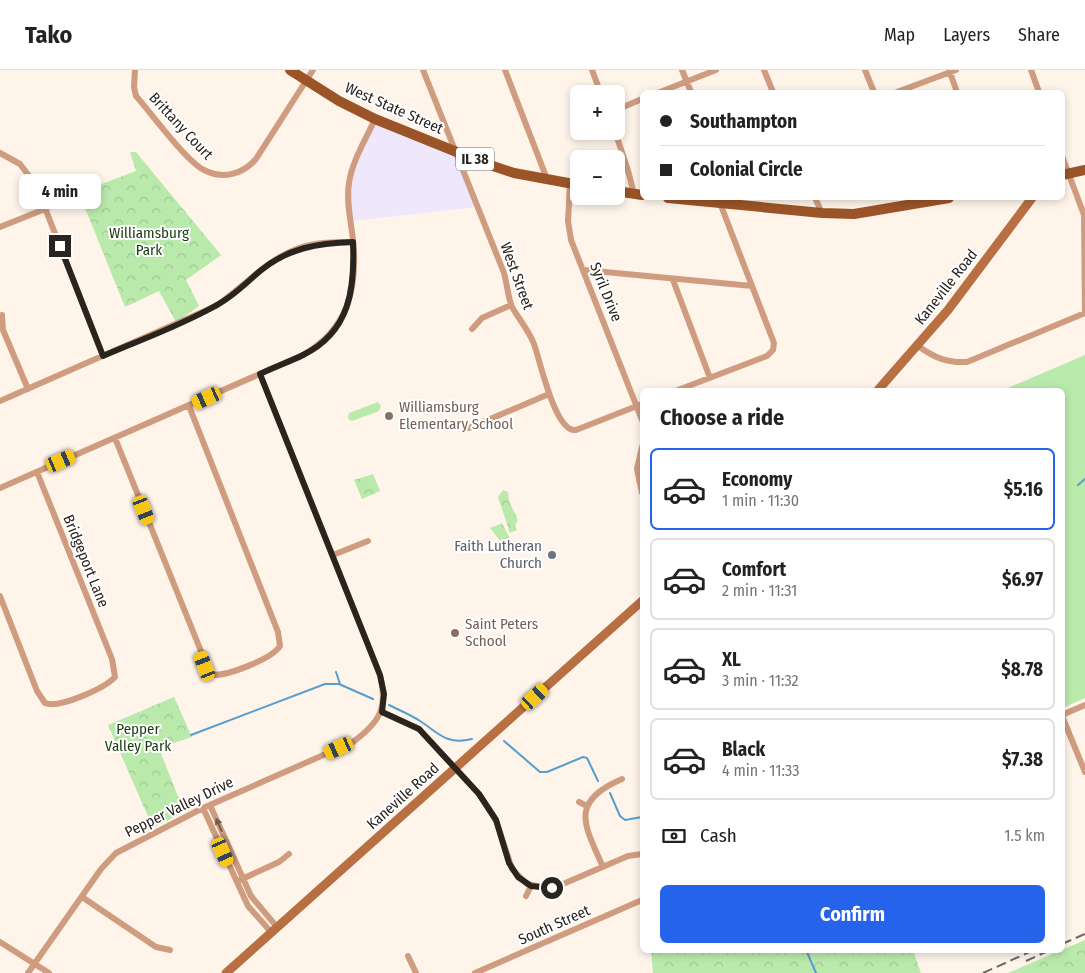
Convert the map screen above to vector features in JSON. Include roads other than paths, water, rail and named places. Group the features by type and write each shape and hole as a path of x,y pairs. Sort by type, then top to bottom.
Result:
{"main road":[{"name":"West State Street","path":"290,70 306,82 375,119 456,152 491,166 570,183"},
{"path":"1066,174 1085,170"},
{"path":"625,193 638,195"},
{"path":"689,200 720,203 733,201 822,213 854,214 912,201"},
{"name":"Kaneville Road","path":"880,388 918,346 1030,200"},
{"name":"Kaneville Road","path":"226,973 640,603"}],"street":[{"name":"Brittany Court","path":"135,70 134,87 136,96 174,140 196,165 205,171 227,175 239,173 249,168 313,70"},
{"name":"West Street","path":"423,70 504,273 511,305 533,342 549,394 565,425 573,431 640,405"},
{"path":"505,70 547,179"},
{"path":"592,70 598,85"},
{"path":"682,70 690,90"},
{"path":"665,90 716,70"},
{"path":"764,70 772,90"},
{"path":"866,70 873,90"},
{"path":"1031,70 1039,90"},
{"path":"902,90 951,71 956,90"},
{"path":"625,107 640,101"},
{"path":"0,488 189,406 316,348 334,332 343,318 352,288 353,242 348,200 350,176 375,119"},
{"path":"618,140 638,195"},
{"path":"0,153 12,158 26,171 36,185 103,356"},
{"path":"918,346 939,359 951,362 967,362 1085,313 1084,215 1066,174"},
{"path":"816,200 822,213"},
{"path":"683,388 767,356 773,350 774,343 720,203"},
{"name":"Syril Drive","path":"571,205 568,230 640,405"},
{"path":"0,227 46,209"},
{"path":"0,401 216,306 240,290 278,258 298,249 321,243 353,242"},
{"path":"584,270 673,280 752,286"},
{"path":"673,280 710,378"},
{"path":"472,329 482,318 511,305"},
{"path":"2,314 3,330 28,389"},
{"path":"260,374 380,675 384,694 382,712 419,729 456,767 492,812 500,830 512,869 518,877 531,886 556,887 632,854 640,854"},
{"path":"469,428 549,394"},
{"path":"115,438 205,666 214,675 220,675 274,654 280,646 278,632 189,406"},
{"path":"640,456 637,469 640,483"},
{"name":"Bridgeport Lane","path":"0,596 37,691 45,703 53,705 106,685 115,676 112,659 37,472"},
{"path":"333,555 368,541"},
{"path":"1065,715 1085,705"},
{"name":"Pepper Valley Drive","path":"28,973 101,868 116,853 203,808 353,742 367,732 382,712"},
{"path":"1065,723 1085,772"},
{"path":"603,867 586,828 585,814 591,798 601,789 622,779"},
{"path":"579,802 587,806"},
{"path":"210,805 252,912 274,930"},
{"path":"203,808 240,880"},
{"path":"240,880 279,862 289,854"},
{"path":"526,896 531,886"},
{"path":"82,897 156,947 170,950"},
{"name":"South Street","path":"475,973 640,901"},
{"path":"0,942 49,973"},
{"path":"408,956 416,973"}],"waterway":[{"path":"1078,485 1085,479"},
{"path":"336,672 340,684"},
{"path":"191,735 325,684 339,684 373,699"},
{"path":"389,705 444,737 456,741 472,739"},
{"path":"504,741 540,772 547,772 583,757 587,758 598,781"},
{"path":"610,793 620,816 625,820 640,817"},
{"path":"807,953 816,973"}],"railway":[{"path":"1065,943 1085,934"},
{"path":"983,973 1027,953"},
{"path":"1026,961 1043,953"}],"place":[{"name":"Williamsburg Elementary School","path":"389,416"},
{"name":"Faith Lutheran Church","path":"552,555"},
{"name":"Saint Peters School","path":"455,633"}],"park label":[{"name":"Williamsburg Park","path":"149,242"},
{"name":"Pepper Valley Park","path":"138,738"}]}
